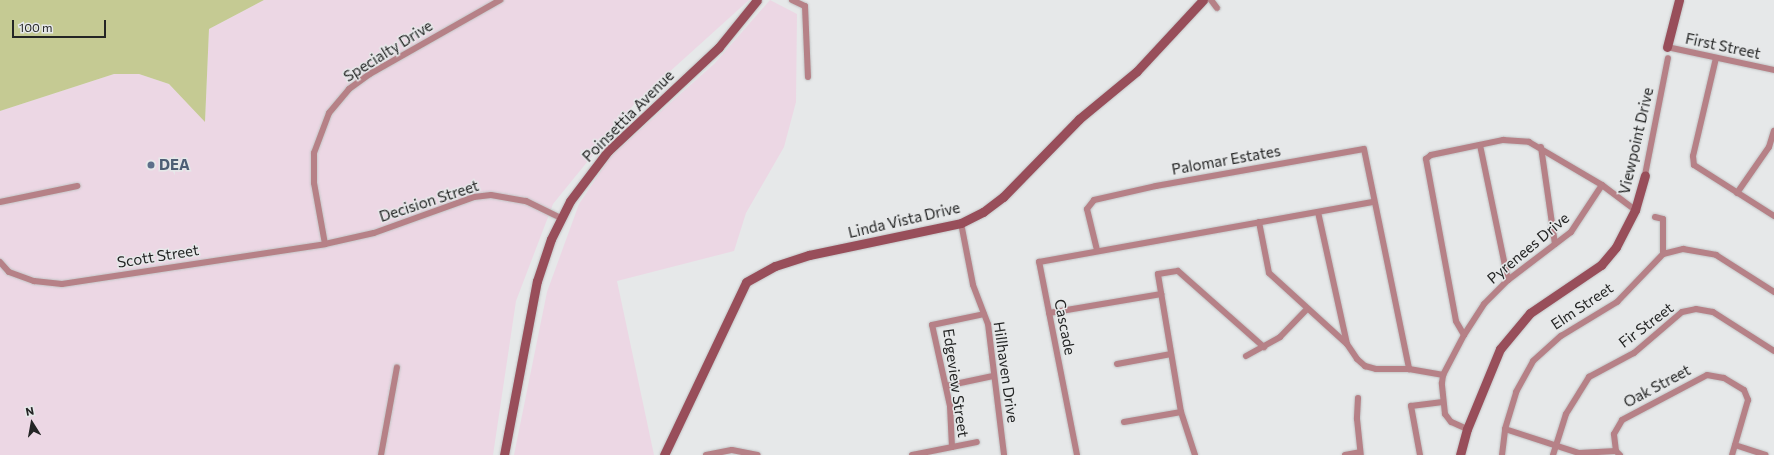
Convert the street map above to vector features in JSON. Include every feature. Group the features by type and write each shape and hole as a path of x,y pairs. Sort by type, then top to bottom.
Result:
{"street":[{"name":"Specialty Drive","path":"325,244 314,183 314,153 329,113 349,88 370,74 500,0"},
{"name":"Poinsettia Avenue","path":"504,455 537,281 561,218 594,167 719,47 757,0"},
{"path":"792,0 805,6 808,77"},
{"name":"Linda Vista Drive","path":"664,455 742,288 753,276 809,255 961,223 1002,197 1079,118 1138,71 1203,0"},
{"path":"1211,0 1217,8"},
{"path":"1667,47 1679,0"},
{"name":"First Street","path":"1667,47 1774,70"},
{"name":"Viewpoint Drive","path":"1460,455 1466,429 1491,366 1512,332 1530,313 1601,265 1616,247 1635,210 1646,175 1668,58"},
{"path":"1716,58 1693,156 1694,165 1774,216"},
{"path":"1737,193 1769,146 1774,131"},
{"path":"1464,335 1456,321 1426,158 1431,155 1517,139 1541,147 1602,185 1635,210"},
{"path":"1480,145 1508,280"},
{"path":"1541,147 1556,244"},
{"name":"Palomar Estates","path":"1096,250 1087,209 1094,200 1156,186 1356,150 1364,149 1373,202"},
{"name":"Pyrenees Drive","path":"1466,429 1451,422 1443,402 1443,375 1464,335 1484,304 1508,280 1572,232 1602,185"},
{"path":"0,202 77,186"},
{"name":"Decision Street","path":"325,244 374,233 474,197 491,195 526,201 561,218"},
{"path":"1096,250 1373,202 1409,369"},
{"path":"1318,212 1347,344"},
{"path":"1656,216 1663,219 1663,254 1683,249 1716,255 1774,292"},
{"path":"1259,222 1269,273 1306,310 1347,344 1365,366 1409,369 1443,375"},
{"name":"Hillhaven Drive","path":"961,223 973,285 988,324 993,376 1004,455"},
{"name":"Scott Street","path":"0,262 9,272 34,281 62,284 325,244"},
{"name":"Cascade","path":"1077,455 1039,262 1096,250"},
{"name":"Elm Street","path":"1502,455 1505,429 1516,392 1533,361 1561,336 1617,302 1663,254"},
{"path":"1195,455 1181,412 1158,274 1178,271 1264,347"},
{"path":"1049,313 1161,294"},
{"name":"Fir Street","path":"1553,455 1572,402 1590,377 1634,353 1682,312 1696,309 1714,312 1774,351"},
{"path":"1246,356 1280,337 1306,310"},
{"name":"Edgeview Street","path":"952,447 946,386 932,325 984,314"},
{"path":"1117,364 1171,354"},
{"path":"381,455 397,367"},
{"name":"Oak Street","path":"1618,453 1614,434 1622,420 1707,375 1724,378 1744,390 1748,400 1732,455"},
{"path":"946,386 993,376"},
{"path":"1345,455 1361,453 1356,420 1358,398"},
{"path":"1420,455 1411,406 1443,402"},
{"path":"1124,422 1181,412"},
{"name":"Viewpoint Drive","path":"1454,455 1459,440 1466,429"},
{"path":"1505,429 1586,454 1618,453"},
{"path":"912,455 977,442"},
{"path":"1735,445 1766,455"},
{"path":"706,455 732,450 758,455"}],"shaded area":[{"path":"264,0 749,0 635,103 553,204 516,301 493,455 0,455 0,111 114,74 139,74 169,84 205,121 209,29"},
{"path":"770,0 797,14 796,102 784,147 746,213 734,251 617,281 654,455 514,455 547,292 579,204 611,156 715,63"}],"green space":[{"path":"0,0 264,0 209,29 205,122 169,84 139,74 114,74 0,111"}],"place":[{"name":"DEA","path":"151,165"}]}
